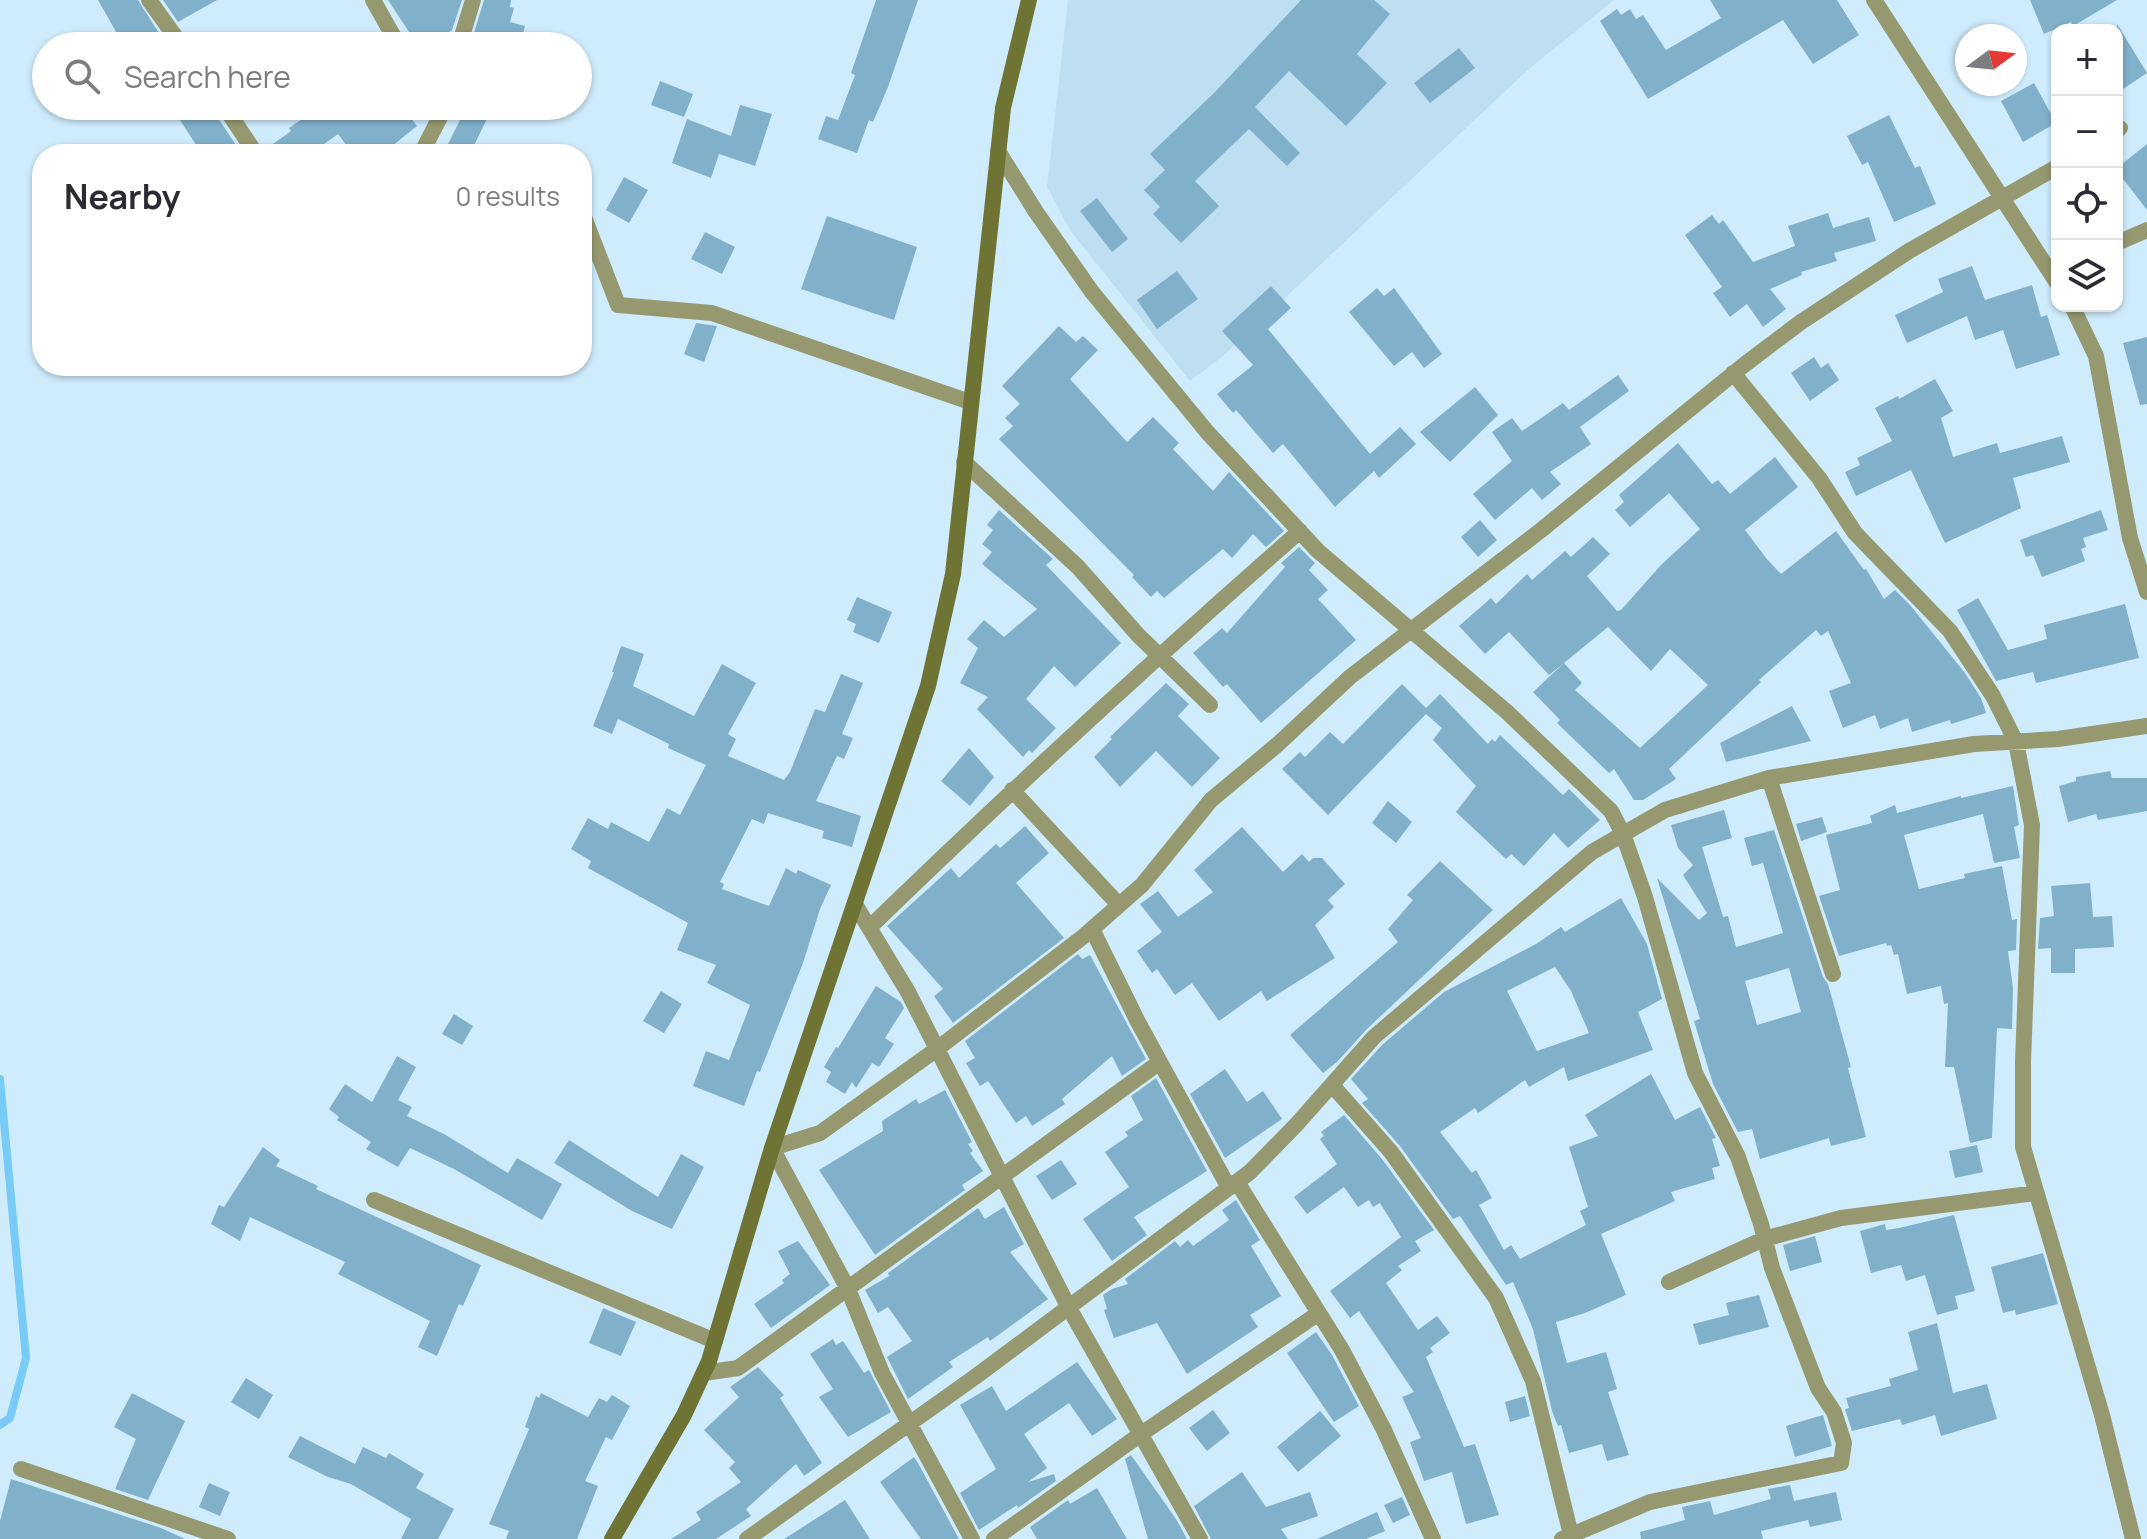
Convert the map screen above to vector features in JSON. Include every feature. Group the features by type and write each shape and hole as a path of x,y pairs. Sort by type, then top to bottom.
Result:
{"main road":[{"path":"612,1539 684,1415 704,1373 772,1148 928,686 953,574 1003,108 1029,0"}],"street":[{"path":"149,0 172,32"},
{"path":"373,0 391,32"},
{"path":"463,32 473,0"},
{"path":"1874,0 2003,200 2051,262"},
{"path":"233,120 249,144"},
{"path":"425,144 435,120"},
{"path":"998,151 1092,292 1208,433 1318,551 1507,712 1611,811 1623,834 1645,897 1695,1073 1738,1157 1772,1268 1818,1388 1834,1412 1844,1443 1841,1463 1650,1502 1566,1537 1533,1381 1496,1298 1391,1152 1332,1085"},
{"path":"972,1539 882,1373 848,1289 772,1148 820,1133 937,1049 1092,929 1142,885 1211,800 1277,745 1350,677 1540,531 1733,373 1801,322 1909,251 2055,168"},
{"path":"2123,240 2147,230"},
{"path":"592,238 618,305 712,313 970,402"},
{"path":"2075,312 2096,356 2130,538 2147,592"},
{"path":"1733,373 1819,478 1855,533 1950,631 1993,696 2016,742 2032,825 2023,1147 2102,1415 2133,1539"},
{"path":"964,462 1078,567 1210,705"},
{"path":"869,928 1012,790 1300,531"},
{"path":"747,1539 909,1425 1233,1185 1296,1125 1374,1037 1592,852 1665,810 1769,778 1974,744 2058,739 2147,726"},
{"path":"1769,778 1833,974"},
{"path":"1012,790 1119,905"},
{"path":"856,906 908,992 1069,1308 1200,1539"},
{"path":"1092,929 1160,1062 1233,1185 1342,1350 1384,1430 1433,1539"},
{"path":"704,1373 738,1368 1160,1062"},
{"path":"1669,1282 1764,1239 1841,1218 2036,1193"},
{"path":"374,1200 715,1341"},
{"path":"994,1539 1319,1313"},
{"path":"21,1469 228,1539"}],"shaded area":[{"path":"1068,0 1614,0 1530,68 1223,356 1190,381 1070,230 1047,187"}],"building":[{"path":"98,0 138,0 158,32 116,32"},
{"path":"163,0 217,0 178,22"},
{"path":"388,0 462,0 449,32 409,32"},
{"path":"484,0 511,0 510,7 514,8 510,22 525,26 524,32 474,32"},
{"path":"876,0 918,0 888,87 873,122 869,120 857,153 818,139 826,116 838,120 855,75 851,73"},
{"path":"1301,0 1374,0 1390,14 1357,54 1387,83 1346,126 1289,71 1255,107 1300,153 1287,166 1249,129 1195,181 1219,206 1181,243 1153,214 1160,207 1144,190 1165,170 1150,154 1215,92"},
{"path":"1710,0 1837,0 1859,35 1813,64 1783,20 1648,99 1600,21 1617,9 1621,15 1630,9 1636,19 1643,15 1666,50 1721,18"},
{"path":"2030,0 2117,0 2076,24 2051,24 2051,31 2044,34"},
{"path":"2123,34 2147,73 2123,89"},
{"path":"1459,48 1475,68 1430,103 1414,83"},
{"path":"660,81 693,94 684,117 651,105"},
{"path":"2034,83 2051,114 2051,126 2023,142 2001,101 2010,96 2027,96 2027,87"},
{"path":"740,105 772,114 755,166 719,154 711,178 672,163 687,119 731,136"},
{"path":"1889,115 1915,168 1920,166 1936,204 1894,222 1868,162 1862,165 1847,136"},
{"path":"180,120 219,120 235,144 196,144"},
{"path":"301,120 412,120 417,126 394,144 346,144 338,134 324,144 273,144 291,131 289,128"},
{"path":"460,120 486,120 475,144 448,144"},
{"path":"2147,144 2147,210 2123,179 2123,163"},
{"path":"624,177 648,190 629,223 606,210"},
{"path":"1097,198 1128,239 1112,252 1080,211"},
{"path":"1828,213 1833,228 1869,217 1876,241 1834,253 1837,261 1801,272 1802,275 1770,289 1786,309 1763,327 1747,304 1730,317 1713,293 1722,287 1685,235 1712,215 1719,224 1723,220 1753,262 1795,246 1788,226"},
{"path":"827,216 917,247 894,320 801,289"},
{"path":"705,232 735,247 722,274 691,259"},
{"path":"1972,266 1985,300 2032,285 2041,317 2047,315 2060,355 2016,369 2003,330 1975,340 1967,316 1907,343 1895,315 1943,292 1938,279"},
{"path":"1177,271 1198,299 1157,329 1137,300"},
{"path":"1271,286 1291,308 1268,329 1370,454 1400,427 1416,444 1379,478 1374,471 1335,507 1283,444 1273,453 1236,410 1233,413 1217,394 1253,365 1222,331"},
{"path":"1377,288 1384,296 1394,288 1442,354 1424,368 1412,352 1394,366 1349,312"},
{"path":"696,323 717,326 704,362 684,354"},
{"path":"1059,326 1076,342 1083,336 1098,350 1070,379 1127,442 1153,417 1179,443 1173,449 1213,491 1229,472 1284,531 1266,547 1253,534 1232,558 1223,549 1164,598 1157,591 1151,597 1132,577 1134,575 999,439 1013,426 1005,418 1020,404 1002,386"},
{"path":"2147,337 2147,404 2140,405 2123,343"},
{"path":"1814,357 1821,368 1828,363 1839,380 1810,401 1791,373"},
{"path":"1618,375 1629,391 1580,427 1591,444 1550,472 1561,484 1542,500 1532,488 1495,520 1473,494 1512,461 1492,432 1512,418 1522,431 1563,403 1569,410"},
{"path":"1935,379 1953,411 1941,418 1953,457 1997,443 2000,453 2062,436 2070,462 2013,478 2021,508 1945,543 1911,470 1856,496 1845,472 1860,465 1857,458 1892,441 1875,408"},
{"path":"1475,387 1498,415 1450,462 1420,432"},
{"path":"1678,443 1712,484 1718,480 1730,494 1775,457 1798,487 1745,530 1766,558 1781,574 1836,531 1866,569 1884,599 1895,590 1910,605 1965,673 1981,698 1986,713 1912,732 1908,718 1880,729 1875,715 1843,728 1829,691 1851,683 1828,631 1821,636 1816,630 1759,680 1761,682 1669,769 1676,779 1643,800 1634,800 1614,769 1609,773 1557,723 1560,720 1533,692 1564,663 1549,675 1509,632 1485,654 1459,626 1491,598 1496,604 1527,574 1532,580 1565,551 1571,557 1593,537 1610,554 1587,576 1617,611 1621,610 1661,565 1700,529 1669,493 1630,527 1615,510 1624,502 1619,495","holes":["1608,627 1651,671 1670,649 1708,685 1640,748 1575,690 1582,683 1564,663"]},
{"path":"999,510 1053,559 1046,565 1121,643 1075,687 1054,666 1026,699 1056,728 1032,753 1029,750 1023,757 977,709 988,697 960,683 978,648 967,639 984,620 1004,637 1037,609 982,564 992,552 982,544 993,530 987,525"},
{"path":"2101,510 2108,530 2083,538 2086,547 2081,549 2085,561 2042,577 2033,555 2026,557 2020,540"},
{"path":"1480,520 1497,540 1478,557 1461,537"},
{"path":"1299,547 1315,563 1309,570 1328,590 1318,599 1356,640 1261,723 1227,684 1223,687 1193,653 1222,628 1227,633 1285,567 1281,563"},
{"path":"857,597 892,612 879,643 853,632 856,624 847,620"},
{"path":"1978,598 2008,650 2047,639 2044,625 2125,604 2139,658 2036,683 2033,672 1996,681 1957,610"},
{"path":"621,646 644,654 633,686 694,716 722,664 756,683 728,734 736,739 728,756 784,780 815,709 825,712 841,674 863,683 842,734 853,738 844,759 837,756 816,801 861,816 852,847 822,838 824,831 768,813 764,824 752,819 720,882 724,884 722,889 769,906 786,868 831,885 803,963 744,1106 693,1086 706,1051 729,1060 750,1005 707,983 716,965 677,950 688,923 588,868 591,861 571,849 588,818 608,829 611,822 649,842 667,808 680,815 706,765 668,748 669,744 618,719 612,734 593,726"},
{"path":"1166,683 1189,704 1178,716 1220,758 1192,787 1156,751 1120,787 1094,757 1112,739 1110,737"},
{"path":"1402,684 1426,708 1440,694 1488,744 1492,739 1495,742 1500,735 1563,795 1569,789 1600,820 1568,848 1554,833 1524,866 1511,854 1506,859 1456,812 1476,786 1433,740 1442,728 1426,714 1328,815 1282,769 1300,752 1305,757 1330,732 1343,744"},
{"path":"1792,706 1811,741 1726,762 1720,743"},
{"path":"969,748 994,777 970,806 941,781"},
{"path":"2110,771 2112,778 2147,778 2147,811 2098,820 2096,814 2068,822 2059,786 2076,781 2076,777"},
{"path":"2013,786 2019,825 2014,827 2020,858 1994,863 1983,814 1904,835 1919,889 1965,878 1964,874 2002,866 2012,920 2017,919 2016,950 2008,951 2013,988 2012,1029 1997,1028 1992,1138 1970,1143 1954,1067 1945,1067 1948,1003 1944,1004 1941,986 1907,994 1898,954 1894,955 1891,945 1887,946 1886,943 1839,956 1819,896 1840,890 1826,835 1872,823 1870,816 1895,805 1897,813"},
{"path":"1388,801 1412,822 1396,843 1372,823"},
{"path":"1724,810 1732,838 1702,847 1723,917 1728,916 1736,947 1783,933 1763,863 1752,866 1744,838 1774,830 1823,977 1828,984 1866,1137 1831,1146 1829,1138 1760,1159 1752,1129 1738,1132 1713,1084 1694,1021 1700,1019 1657,878 1699,920 1707,913 1683,875 1693,865 1678,848 1671,825","holes":["1789,968 1801,1012 1757,1025 1745,981"]},
{"path":"1822,817 1827,832 1801,841 1796,824"},
{"path":"1025,826 1049,853 1016,883 1064,938 953,1023 934,996 943,989 887,926 951,868 959,878 996,844 1000,848"},
{"path":"1242,827 1283,872 1302,854 1309,862 1313,858 1322,858 1345,884 1328,900 1334,907 1315,925 1335,958 1267,1001 1261,991 1219,1021 1192,983 1175,995 1157,969 1152,973 1137,951 1162,932 1140,904 1158,891 1178,917 1213,892 1194,870"},
{"path":"1440,861 1493,910 1323,1073 1290,1035 1398,942 1388,929 1413,900 1407,895"},
{"path":"2090,883 2093,917 2112,916 2114,947 2075,949 2075,973 2051,973 2051,948 2038,949 2040,918 2054,916 2051,886"},
{"path":"1621,898 1647,944 1662,999 1638,1012 1653,1050 1568,1081 1564,1067 1529,1087 1525,1080 1478,1113 1475,1108 1440,1132 1472,1173 1476,1170 1492,1198 1479,1205 1504,1250 1511,1245 1520,1259 1586,1225 1580,1211 1588,1207 1569,1147 1598,1136 1585,1115 1651,1074 1675,1120 1700,1107 1716,1138 1712,1139 1720,1166 1712,1168 1715,1179 1671,1192 1675,1201 1601,1234 1626,1295 1556,1322 1567,1363 1606,1352 1617,1389 1608,1392 1629,1455 1607,1461 1602,1444 1569,1453 1561,1425 1558,1426 1552,1411 1533,1329 1513,1282 1506,1285 1460,1216 1453,1219 1400,1146 1362,1103 1368,1099 1351,1079 1382,1045 1444,992 1536,944 1561,927 1565,932","holes":["1555,967 1571,991 1589,1033 1537,1051 1507,991"]},
{"path":"1078,954 1082,959 1090,955 1146,1059 1122,1076 1112,1056 1062,1099 1065,1104 1032,1126 1026,1116 1016,1123 988,1081 980,1086 966,1063 975,1058 965,1041"},
{"path":"876,986 901,1002 904,1008 885,1038 894,1044 879,1067 872,1063 856,1088 852,1082 845,1094 826,1082 831,1072 824,1067"},
{"path":"661,991 682,1004 664,1033 643,1021"},
{"path":"454,1014 473,1026 462,1045 442,1034"},
{"path":"397,1056 416,1067 398,1100 412,1107 407,1116 444,1134 508,1173 517,1158 562,1184 542,1220 454,1169 410,1148 398,1167 366,1149 371,1142 337,1120 339,1117 329,1109 345,1084 372,1102"},
{"path":"1225,1069 1247,1102 1263,1091 1282,1119 1225,1158 1190,1094"},
{"path":"1156,1078 1207,1171 1134,1217 1147,1235 1112,1261 1083,1219 1129,1187 1105,1152 1128,1136 1125,1132 1143,1120 1131,1096"},
{"path":"945,1090 972,1142 968,1144 973,1151 970,1153 983,1171 962,1185 965,1190 875,1255 819,1170 883,1131 882,1121 916,1099 919,1104"},
{"path":"1344,1115 1382,1159 1434,1230 1415,1241 1421,1251 1398,1266 1402,1270 1386,1283 1418,1330 1437,1316 1450,1333 1430,1348 1433,1352 1426,1357 1464,1447 1475,1444 1499,1515 1466,1524 1452,1472 1424,1481 1410,1442 1421,1438 1402,1397 1414,1392 1359,1311 1350,1318 1330,1291 1401,1237 1380,1203 1373,1207 1369,1200 1358,1207 1344,1187 1307,1214 1294,1197 1337,1164 1320,1139 1324,1136 1321,1132"},
{"path":"569,1140 658,1197 681,1154 704,1167 672,1229 632,1211 554,1163"},
{"path":"1977,1145 1983,1172 1955,1178 1949,1151"},
{"path":"263,1147 280,1160 276,1166 318,1186 316,1189 481,1265 463,1306 459,1304 437,1356 418,1347 430,1321 338,1274 345,1262 250,1217 240,1241 211,1224 219,1205 224,1207"},
{"path":"1061,1160 1077,1184 1052,1200 1036,1176"},
{"path":"1236,1200 1260,1240 1251,1246 1281,1296 1250,1315 1258,1327 1187,1374 1157,1323 1114,1338 1104,1310 1107,1309 1103,1295 1128,1284 1125,1279 1175,1241 1180,1247 1188,1240 1193,1246 1229,1220 1222,1210"},
{"path":"1004,1207 1024,1244 1010,1252 1048,1299 990,1341 988,1337 949,1362 953,1367 908,1399 887,1357 912,1341 888,1307 878,1313 865,1290 889,1276 888,1273 978,1208 985,1219"},
{"path":"1954,1215 1975,1291 1955,1296 1958,1309 1937,1315 1925,1275 1906,1281 1901,1265 1871,1273 1860,1231 1885,1224 1886,1230 1899,1228"},
{"path":"1815,1236 1822,1262 1790,1271 1783,1245"},
{"path":"798,1241 830,1285 771,1328 754,1304 784,1283 782,1280 790,1274 778,1251"},
{"path":"2043,1253 2058,1304 2016,1315 2015,1310 2003,1313 1991,1267"},
{"path":"1759,1295 1769,1327 1699,1345 1693,1324 1729,1315 1726,1303"},
{"path":"603,1308 636,1322 621,1356 589,1343"},
{"path":"1937,1323 1953,1393 1987,1384 1997,1419 1941,1436 1935,1415 1902,1425 1900,1419 1852,1431 1845,1409 1849,1408 1846,1398 1891,1386 1889,1379 1918,1370 1908,1332"},
{"path":"1316,1332 1359,1406 1334,1422 1287,1353"},
{"path":"833,1339 836,1345 843,1341 864,1373 869,1370 891,1412 848,1437 819,1397 833,1389 810,1354"},
{"path":"1077,1362 1117,1419 1092,1436 1069,1403 1024,1434 1047,1468 1028,1482 1054,1474 1056,1481 979,1530 960,1493 996,1469 960,1405 992,1386 1006,1411"},
{"path":"758,1367 784,1395 780,1398 822,1463 804,1476 796,1464 746,1509 751,1516 716,1539 671,1539 701,1520 696,1512 741,1482 729,1468 735,1462 704,1430 739,1397 730,1387"},
{"path":"246,1378 273,1395 259,1419 231,1402"},
{"path":"132,1393 185,1421 148,1500 115,1489 136,1439 114,1427"},
{"path":"541,1393 588,1417 599,1398 607,1402 612,1395 630,1406 612,1440 606,1437 585,1481 598,1486 577,1539 506,1539 509,1531 489,1524 529,1429 525,1427 536,1396 539,1398"},
{"path":"1525,1396 1530,1416 1510,1422 1505,1402"},
{"path":"1213,1410 1230,1433 1207,1451 1189,1428"},
{"path":"1320,1411 1341,1436 1298,1472 1277,1447"},
{"path":"1823,1415 1832,1446 1795,1457 1786,1426"},
{"path":"300,1436 355,1464 363,1447 386,1458 389,1453 424,1474 416,1488 454,1509 438,1539 401,1539 411,1519 351,1484 328,1477 288,1457"},
{"path":"1131,1455 1187,1539 1148,1539 1125,1459"},
{"path":"914,1457 959,1539 921,1539 880,1482"},
{"path":"1242,1472 1266,1507 1310,1492 1318,1516 1281,1529 1288,1539 1211,1539 1194,1506"},
{"path":"11,1479 161,1528 185,1539 0,1539 0,1521"},
{"path":"209,1483 230,1492 220,1516 199,1507"},
{"path":"1790,1485 1794,1501 1836,1492 1842,1520 1810,1527 1808,1520 1761,1531 1763,1539 1641,1539 1640,1532 1685,1520 1682,1507 1710,1501 1714,1515 1771,1499 1768,1489"},
{"path":"1097,1488 1127,1539 1037,1539 1030,1527 1068,1500 1070,1504"},
{"path":"1402,1497 1410,1515 1393,1523 1384,1505"},
{"path":"845,1500 870,1539 784,1539"},
{"path":"1377,1512 1385,1531 1366,1539 1317,1539"}],"waterway":[{"path":"0,1079 26,1358 10,1418 0,1425"}]}
